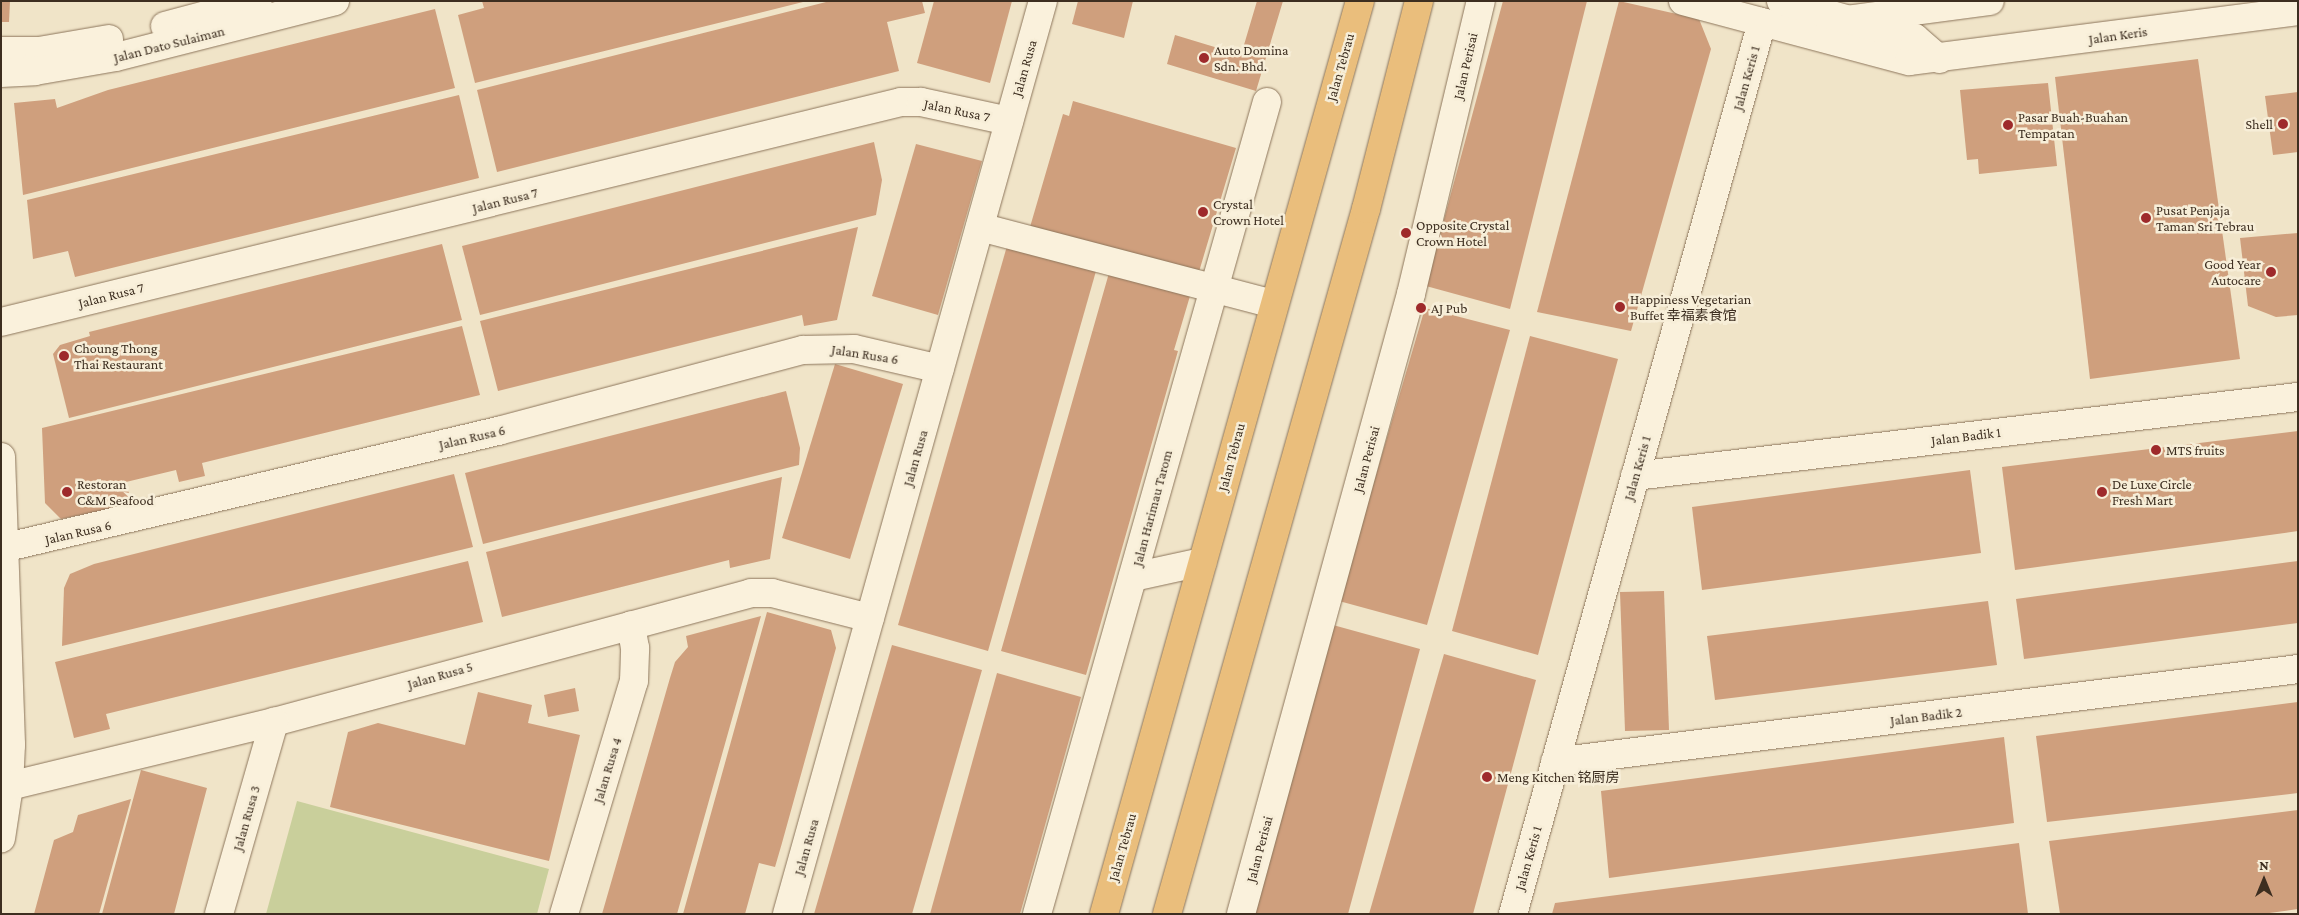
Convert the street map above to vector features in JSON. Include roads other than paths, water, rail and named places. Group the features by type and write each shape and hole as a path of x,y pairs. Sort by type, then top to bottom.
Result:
{"highway":[{"name":"Jalan Tebrau","path":"1104,914 1273,304 1360,1"},
{"path":"1167,914 1366,209 1420,1"}],"street":[{"name":"Jalan Dato Sulaiman","path":"1,51 39,51 80,45 258,1"},
{"name":"Jalan Dato Sulaiman","path":"1,73 35,71 116,57 335,1"},
{"name":"Jalan Rusa","path":"787,914 1043,1"},
{"name":"Jalan Perisai","path":"1241,914 1411,294 1481,1"},
{"name":"Jalan Keris","path":"1684,1 1909,61 2298,11"},
{"path":"1781,1 1853,19 1915,38 1939,58"},
{"path":"1853,19 1990,1"},
{"name":"Jalan Keris 1","path":"1513,914 1762,22"},
{"name":"Jalan Rusa 7","path":"1,322 900,102 921,102 1009,121"},
{"name":"Jalan Harimau Tarom","path":"1037,914 1267,102"},
{"path":"980,227 1273,304"},
{"name":"Jalan Rusa 6","path":"3,548 498,431 803,350 854,350 940,369"},
{"name":"Jalan Badik 1","path":"1635,476 2298,397"},
{"path":"1,457 9,786 1,838"},
{"path":"1133,577 1202,562"},
{"name":"Jalan Rusa 5","path":"9,786 274,722 751,593 772,594 870,618"},
{"name":"Jalan Rusa 4","path":"564,914 634,681 635,648 631,625"},
{"name":"Jalan Badik 2","path":"1555,762 2298,669"},
{"name":"Jalan Rusa 3","path":"219,914 274,722"}],"place":[{"name":"Auto Domina Sdn. Bhd.","path":"1204,58"},
{"name":"Shell","path":"2283,124"},
{"name":"Pasar Buah-Buahan Tempatan","path":"2008,125"},
{"name":"Crystal Crown Hotel","path":"1203,212"},
{"name":"Pusat Penjaja Taman Sri Tebrau","path":"2146,218"},
{"name":"Opposite Crystal Crown Hotel","path":"1406,233"},
{"name":"Good Year Autocare","path":"2271,272"},
{"name":"Happiness Vegetarian Buffet 幸福素食馆","path":"1620,307"},
{"name":"AJ Pub","path":"1421,308"},
{"name":"Choung Thong Thai Restaurant","path":"64,356"},
{"name":"MTS fruits","path":"2156,450"},
{"name":"Restoran C&M Seafood","path":"67,492"},
{"name":"De Luxe Circle Fresh Mart","path":"2102,492"},
{"name":"Meng Kitchen 铭厨房","path":"1487,777"}]}
